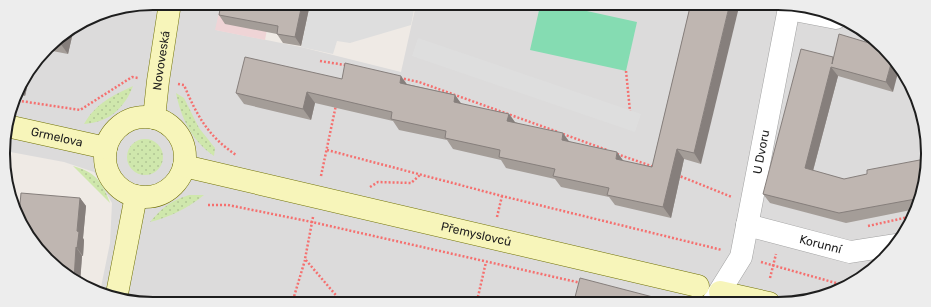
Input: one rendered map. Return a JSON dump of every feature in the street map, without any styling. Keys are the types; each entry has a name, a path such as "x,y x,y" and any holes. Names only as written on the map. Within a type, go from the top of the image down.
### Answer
{"street":[{"name":"Novoveská","path":"154,118 167,82 170,10"},
{"name":"U Dvoru","path":"716,297 741,257 789,10"},
{"path":"139,118 154,118 168,124 179,136 185,150 184,166 178,180 166,191 152,196 136,196 122,190 111,178 106,164 106,148 113,134 124,123 139,118"},
{"name":"Grmelova","path":"13,127 106,148"},
{"name":"Přemyslovců","path":"184,166 494,229 698,286 716,297"},
{"path":"117,292 136,196"},
{"name":"Korunní","path":"747,225 850,252 887,246"}],"path":[{"path":"320,60 352,67"},
{"path":"343,73 345,65"},
{"path":"626,70 630,110"},
{"path":"20,101 80,110 132,77 184,85 202,123 222,145"},
{"path":"397,77 419,82 657,168"},
{"path":"320,181 337,104"},
{"path":"327,150 616,225 701,244 741,257 838,284"},
{"path":"672,173 738,199"},
{"path":"364,191 378,182 411,183 420,175"},
{"path":"478,297 502,196"},
{"path":"208,205 228,205 312,222 486,263 584,284"},
{"path":"867,226 906,218"},
{"path":"294,297 305,259 312,222"},
{"path":"305,259 337,297"}],"shaded area":[{"path":"144,10 220,10 216,30 301,47 401,72 415,10 796,11 815,15 841,25 857,34 879,52 897,74 906,90 916,116 921,144 920,172 916,191 910,208 897,233 879,255 857,273 841,282 815,292 787,297 135,296 101,287 110,243 112,203 94,172 64,162 10,152 11,135 15,116 29,82 52,52 74,34 107,18"},
{"path":"220,10 271,10 265,40 215,30"},
{"path":"309,10 414,10 411,25 350,43 337,41 333,54 301,47"},
{"path":"418,38 641,114 635,132 412,56"}],"green space":[{"path":"539,10 582,10 637,22 626,71 530,50"},
{"path":"133,86 125,101 114,113 93,123 84,124 93,111 105,101"},
{"path":"176,93 184,98 199,128 215,148 214,156 199,143 184,120"},
{"path":"149,139 158,144 162,150 162,164 158,170 149,175 141,175 132,170 128,164 127,153 132,144 138,140"},
{"path":"73,166 87,171 97,178 101,183 110,203"},
{"path":"189,195 204,195 178,212 165,218 150,222 167,205"}],"building":[{"path":"220,10 301,10 295,37 277,34 278,26 219,15"},
{"path":"689,10 728,10 694,153 677,149 663,207 607,195 609,188 553,176 555,169 499,157 500,150 445,138 446,131 391,119 392,112 307,92 303,109 236,93 245,57 342,79 345,63 401,76 400,83 455,95 454,102 509,114 507,121 563,133 562,140 617,152 616,159 652,167"},
{"path":"839,34 868,43 879,52 891,65 886,82 831,67 805,168 844,179 867,174 867,170 921,160 920,172 913,199 839,213 763,194 801,49 833,57 832,64"},
{"path":"21,193 80,198 77,231 79,232 77,248 76,247 74,273 52,255 40,241 29,225 20,205"},
{"path":"580,278 653,297 575,297"}]}
